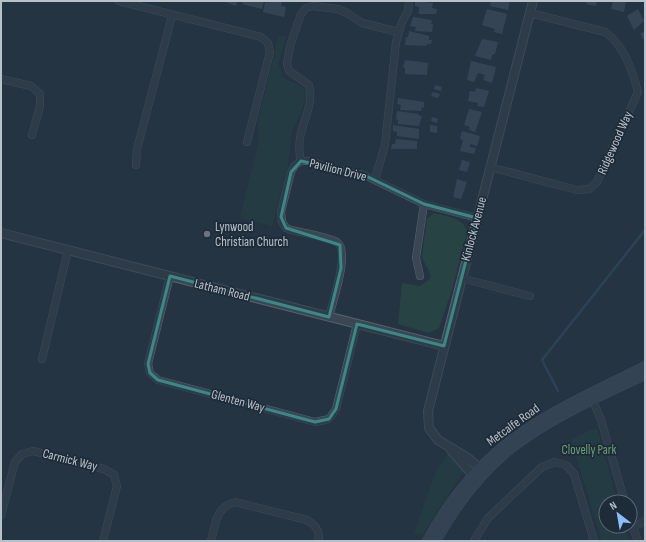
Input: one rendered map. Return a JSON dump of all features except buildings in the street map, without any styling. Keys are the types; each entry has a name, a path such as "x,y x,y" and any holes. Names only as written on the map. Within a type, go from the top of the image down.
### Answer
{"main road":[{"name":"Metcalfe Road","path":"592,397 645,366"},
{"name":"Metcalfe Road","path":"427,541 454,498 521,432 548,416 645,375"},
{"name":"Metcalfe Road","path":"436,541 479,474"}],"street":[{"path":"119,1 172,16 261,37 268,43 270,52 247,142"},
{"path":"375,179 385,145 398,32 408,11 409,1"},
{"name":"Kinlock Avenue","path":"479,474 438,440 429,428 428,411 533,1"},
{"path":"301,161 298,147 300,133 309,108 312,94 309,85 289,71 287,63 290,46 301,14 306,8 313,6 328,7 347,13 364,24 398,32"},
{"name":"Ridgewood Way","path":"490,167 578,190 589,189 597,182 638,92 634,78 615,39 605,32 530,13"},
{"path":"136,165 138,149 172,16"},
{"path":"1,79 30,86 40,94 40,106 32,135"},
{"name":"Pavilion Drive","path":"329,317 343,255 340,245 330,240 286,228 281,217 291,172 295,165 301,161 311,161 328,168 347,171 375,179 424,204 477,218"},
{"path":"420,276 416,258 424,204"},
{"name":"Latham Road","path":"1,233 444,346"},
{"path":"42,359 68,250"},
{"name":"Glenten Way","path":"170,276 148,364 150,373 158,380 315,422 329,419 336,409 356,324"},
{"path":"461,278 530,296"},
{"path":"592,397 601,420 623,494"},
{"name":"Carmick Way","path":"1,515 15,462 22,454 33,451 104,469 114,475 117,486 103,541"},
{"path":"474,541 494,513 542,467 555,462 566,465 574,474 594,541"},
{"path":"211,541 220,511 226,505 235,502 307,520 315,525 320,536 318,541"}],"highlighted area":[{"path":"301,161 364,175 424,204 477,218 444,346 357,324 336,409 329,419 315,422 158,380 150,373 148,364 170,276 329,317 341,268 340,245 286,228 281,217 291,172"}],"green space":[{"path":"279,36 286,37 278,64 283,78 303,87 306,94 302,110 292,131 288,164 272,226 240,218 259,141 258,122"},
{"path":"434,213 459,220 467,232 452,290 439,328 429,333 398,324 402,283 420,286 430,279 430,272 422,255 427,219"},
{"name":"Clovelly Park","path":"597,428 615,494 598,494 598,528 571,439"},
{"path":"448,454 465,469 422,535 414,533 436,471"},
{"name":"Clovelly Park","path":"600,534 627,534 629,541 602,541"}],"waterway":[{"path":"558,391 542,360 645,230"}],"place":[{"name":"Lynwood Christian Church","path":"207,234"}]}
